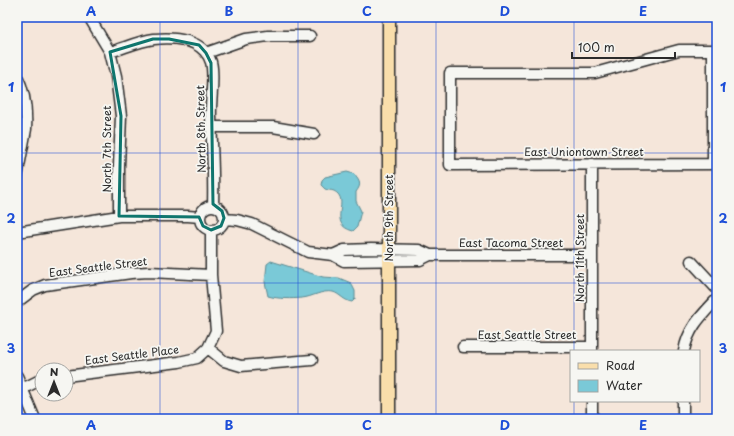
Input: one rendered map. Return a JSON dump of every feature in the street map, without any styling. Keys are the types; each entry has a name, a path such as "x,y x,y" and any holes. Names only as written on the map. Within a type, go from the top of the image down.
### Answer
{"main road":[{"name":"North 9th Street","path":"388,419 389,17"}],"street":[{"name":"North 7th Street","path":"88,17 94,24 110,52 116,76 121,116 118,166 119,216"},
{"path":"110,52 153,39 169,38 184,40 199,45 206,53 246,38 268,36 310,36"},
{"name":"East Uniontown Street","path":"715,50 679,50 595,73 450,73 450,165 715,164"},
{"path":"715,50 715,164"},
{"name":"North 8th Street","path":"206,53 211,63 210,118 212,127 214,186 213,206"},
{"path":"17,76 21,84 25,104 26,129 17,177"},
{"path":"212,127 273,127 314,134"},
{"name":"North 11th Street","path":"592,164 592,349"},
{"path":"213,206 221,210 224,215 224,219 220,227 211,230 203,226 200,217 204,208 213,206"},
{"path":"17,227 17,232 119,216 200,217"},
{"name":"East Tacoma Street","path":"224,219 237,220 252,224 308,252 333,255 344,250 389,255 419,250 430,255 591,255"},
{"path":"211,230 210,275 216,331 208,348 224,361 241,366 312,360"},
{"path":"691,261 717,289"},
{"name":"East Seattle Street","path":"17,302 33,290 45,285 131,273 149,272 210,275"},
{"path":"684,350 691,329 700,316 717,299"},
{"name":"East Seattle Street","path":"463,347 592,349"},
{"name":"East Seattle Place","path":"74,375 179,362 197,358 208,348"},
{"path":"17,376 35,419"},
{"path":"22,389 34,383"},
{"path":"592,402 592,419"},
{"path":"683,402 683,419"}],"highlighted area":[{"path":"153,39 169,39 199,45 206,53 211,63 212,75 213,204 222,211 224,218 221,226 211,230 203,226 199,217 119,216 121,116 110,52"}],"water":[{"path":"347,172 354,174 360,183 356,192 356,201 361,211 357,227 353,231 345,228 341,223 341,200 339,195 334,191 325,189 321,185 322,180 325,177"},
{"path":"271,261 323,277 339,278 351,283 355,291 355,299 352,302 333,292 289,299 268,296 265,282 267,264"}]}
